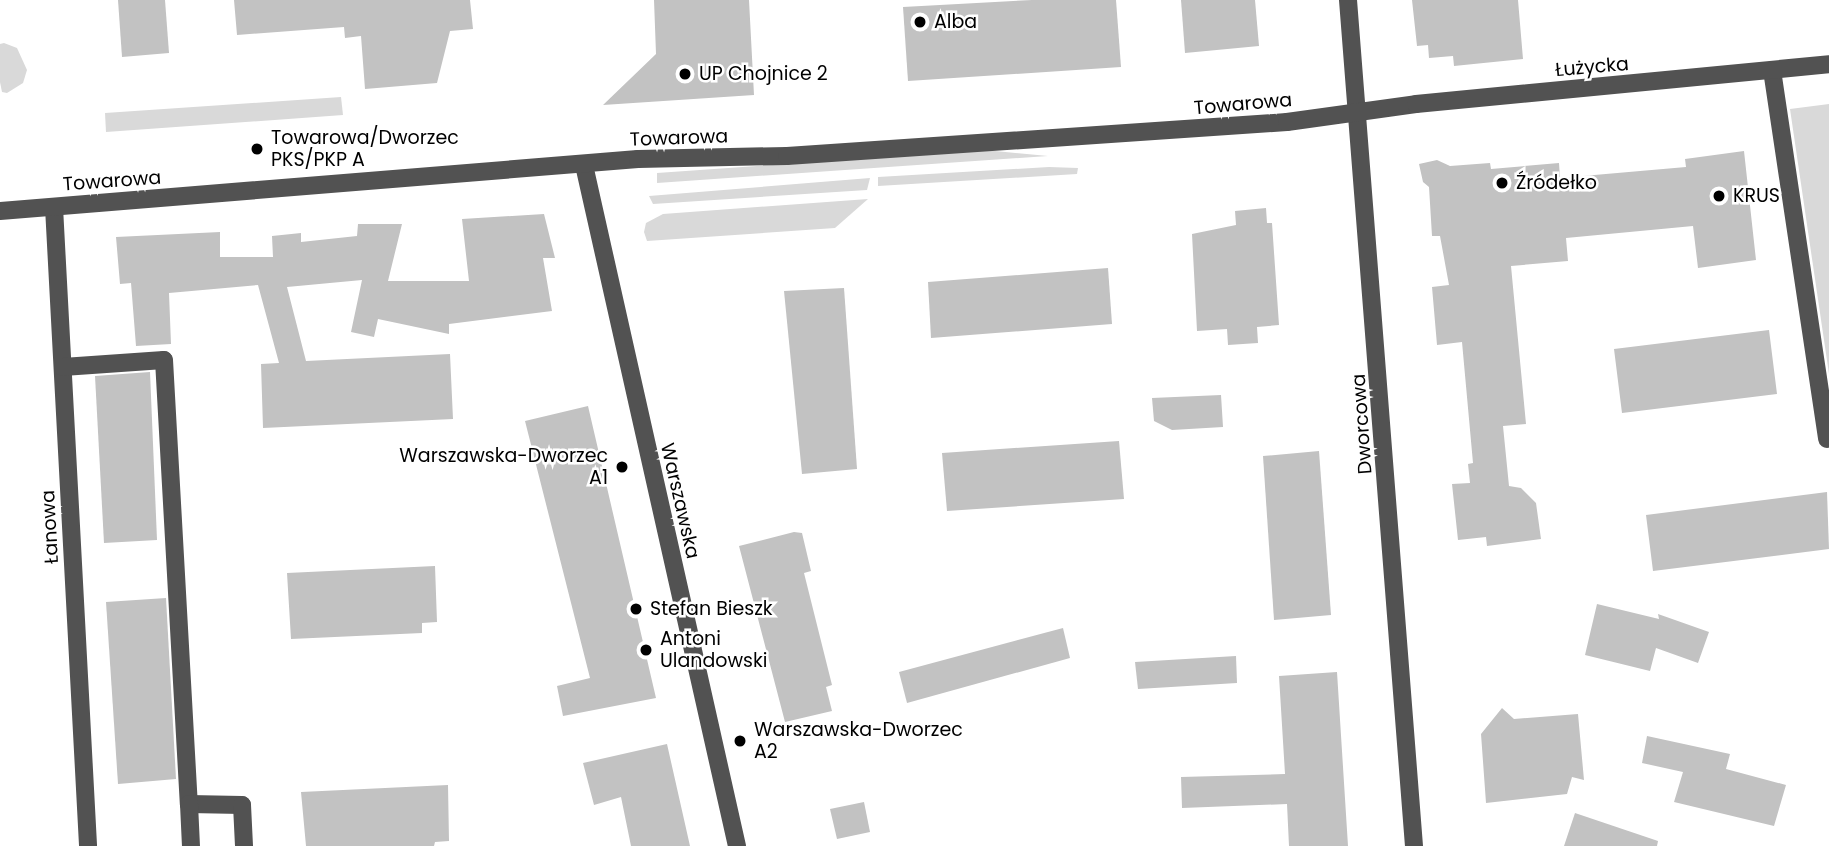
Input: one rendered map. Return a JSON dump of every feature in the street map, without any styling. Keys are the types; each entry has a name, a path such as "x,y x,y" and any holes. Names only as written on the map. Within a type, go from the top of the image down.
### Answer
{"street":[{"name":"Dworcowa","path":"1348,0 1359,113 1414,846"},
{"name":"Łużycka","path":"1359,113 1829,64"},
{"path":"1772,70 1826,439"},
{"name":"Towarowa","path":"0,211 584,165 1112,135 1359,113"},
{"name":"Warszawska","path":"584,165 737,846"},
{"name":"Łanowa","path":"54,206 88,846"},
{"path":"62,367 164,360 191,846"},
{"path":"189,804 242,805 244,846"}],"shaded area":[{"path":"0,44 17,48 27,70 23,83 7,93 2,92 0,82"},
{"path":"341,97 343,115 106,132 105,113"},
{"path":"1829,104 1829,374 1790,109"},
{"path":"985,150 1048,156 657,183 657,173"},
{"path":"1049,167 1078,168 1077,174 878,186 878,177"},
{"path":"870,178 867,190 653,204 649,196"},
{"path":"868,199 835,228 647,241 644,232 646,223 663,214"}],"building":[{"path":"118,0 165,0 169,53 122,57"},
{"path":"234,0 470,0 473,29 450,31 437,83 365,89 361,36 345,38 344,27 237,35"},
{"name":"UP Chojnice 2","path":"654,0 749,0 754,95 603,105 656,54"},
{"path":"1032,0 1116,0 1121,67 908,81 903,7"},
{"path":"1181,0 1255,0 1259,46 1185,53"},
{"path":"1412,0 1518,0 1523,59 1454,66 1453,56 1429,58 1428,45 1417,46"},
{"path":"1744,151 1756,260 1698,268 1693,226 1566,238 1568,261 1511,266 1526,424 1503,426 1509,486 1521,488 1536,503 1541,539 1487,546 1486,537 1458,540 1452,484 1470,483 1468,464 1473,463 1462,342 1437,345 1432,287 1449,285 1440,236 1432,236 1429,187 1423,182 1419,164 1437,160 1450,166 1490,163 1491,169 1559,163 1560,178 1686,167 1685,159"},
{"path":"1266,208 1267,223 1272,223 1279,325 1257,327 1258,343 1228,345 1227,329 1197,331 1192,234 1236,225 1235,211"},
{"path":"544,214 555,258 543,258 552,311 449,324 449,334 378,319 374,337 351,332 362,280 287,287 306,361 450,354 453,419 263,428 261,364 279,363 258,285 169,293 171,344 136,346 131,283 120,284 116,237 220,232 220,257 273,257 272,236 301,233 301,242 357,236 358,224 402,224 388,281 469,281 462,219"},
{"path":"1108,268 1112,324 931,338 928,282"},
{"path":"844,288 857,469 802,474 784,291"},
{"path":"1769,330 1777,394 1622,413 1614,349"},
{"path":"150,372 157,540 104,543 95,376"},
{"path":"1221,395 1223,427 1172,430 1154,421 1152,398"},
{"path":"588,406 656,698 563,716 557,686 590,678 525,421"},
{"path":"1119,441 1124,499 947,511 942,453"},
{"path":"1319,451 1331,615 1274,620 1263,456"},
{"path":"1827,492 1829,549 1653,571 1646,515"},
{"path":"794,532 802,533 811,571 804,573 832,685 826,687 832,711 785,722 739,546"},
{"path":"435,566 437,622 422,623 422,633 291,639 287,573"},
{"path":"166,598 176,779 118,784 106,602"},
{"path":"1597,604 1659,619 1658,614 1709,632 1698,663 1656,648 1650,671 1585,655"},
{"path":"1063,628 1070,658 907,703 899,672"},
{"path":"1236,656 1237,683 1138,689 1135,662"},
{"path":"1337,672 1348,846 1289,846 1287,804 1182,808 1181,777 1285,774 1279,676"},
{"path":"1502,708 1514,719 1578,714 1584,780 1572,777 1567,794 1486,803 1481,734"},
{"path":"1647,736 1730,754 1726,769 1786,785 1774,826 1674,802 1683,772 1642,763"},
{"path":"667,744 690,846 631,846 621,797 594,805 583,763"},
{"path":"448,785 449,841 435,842 434,846 306,846 301,792"},
{"path":"864,802 870,832 837,839 830,809"},
{"path":"1575,813 1658,841 1657,846 1564,846"}],"place":[{"name":"Alba","path":"920,22"},
{"name":"UP Chojnice 2","path":"685,74"},
{"name":"Towarowa/Dworzec PKS/PKP A","path":"257,149"},
{"name":"Źródełko","path":"1502,183"},
{"name":"KRUS","path":"1719,196"},
{"name":"Warszawska-Dworzec A1","path":"622,467"},
{"name":"Stefan Bieszk","path":"636,609"},
{"name":"Antoni Ulandowski","path":"646,650"},
{"name":"Warszawska-Dworzec A2","path":"740,741"}]}
